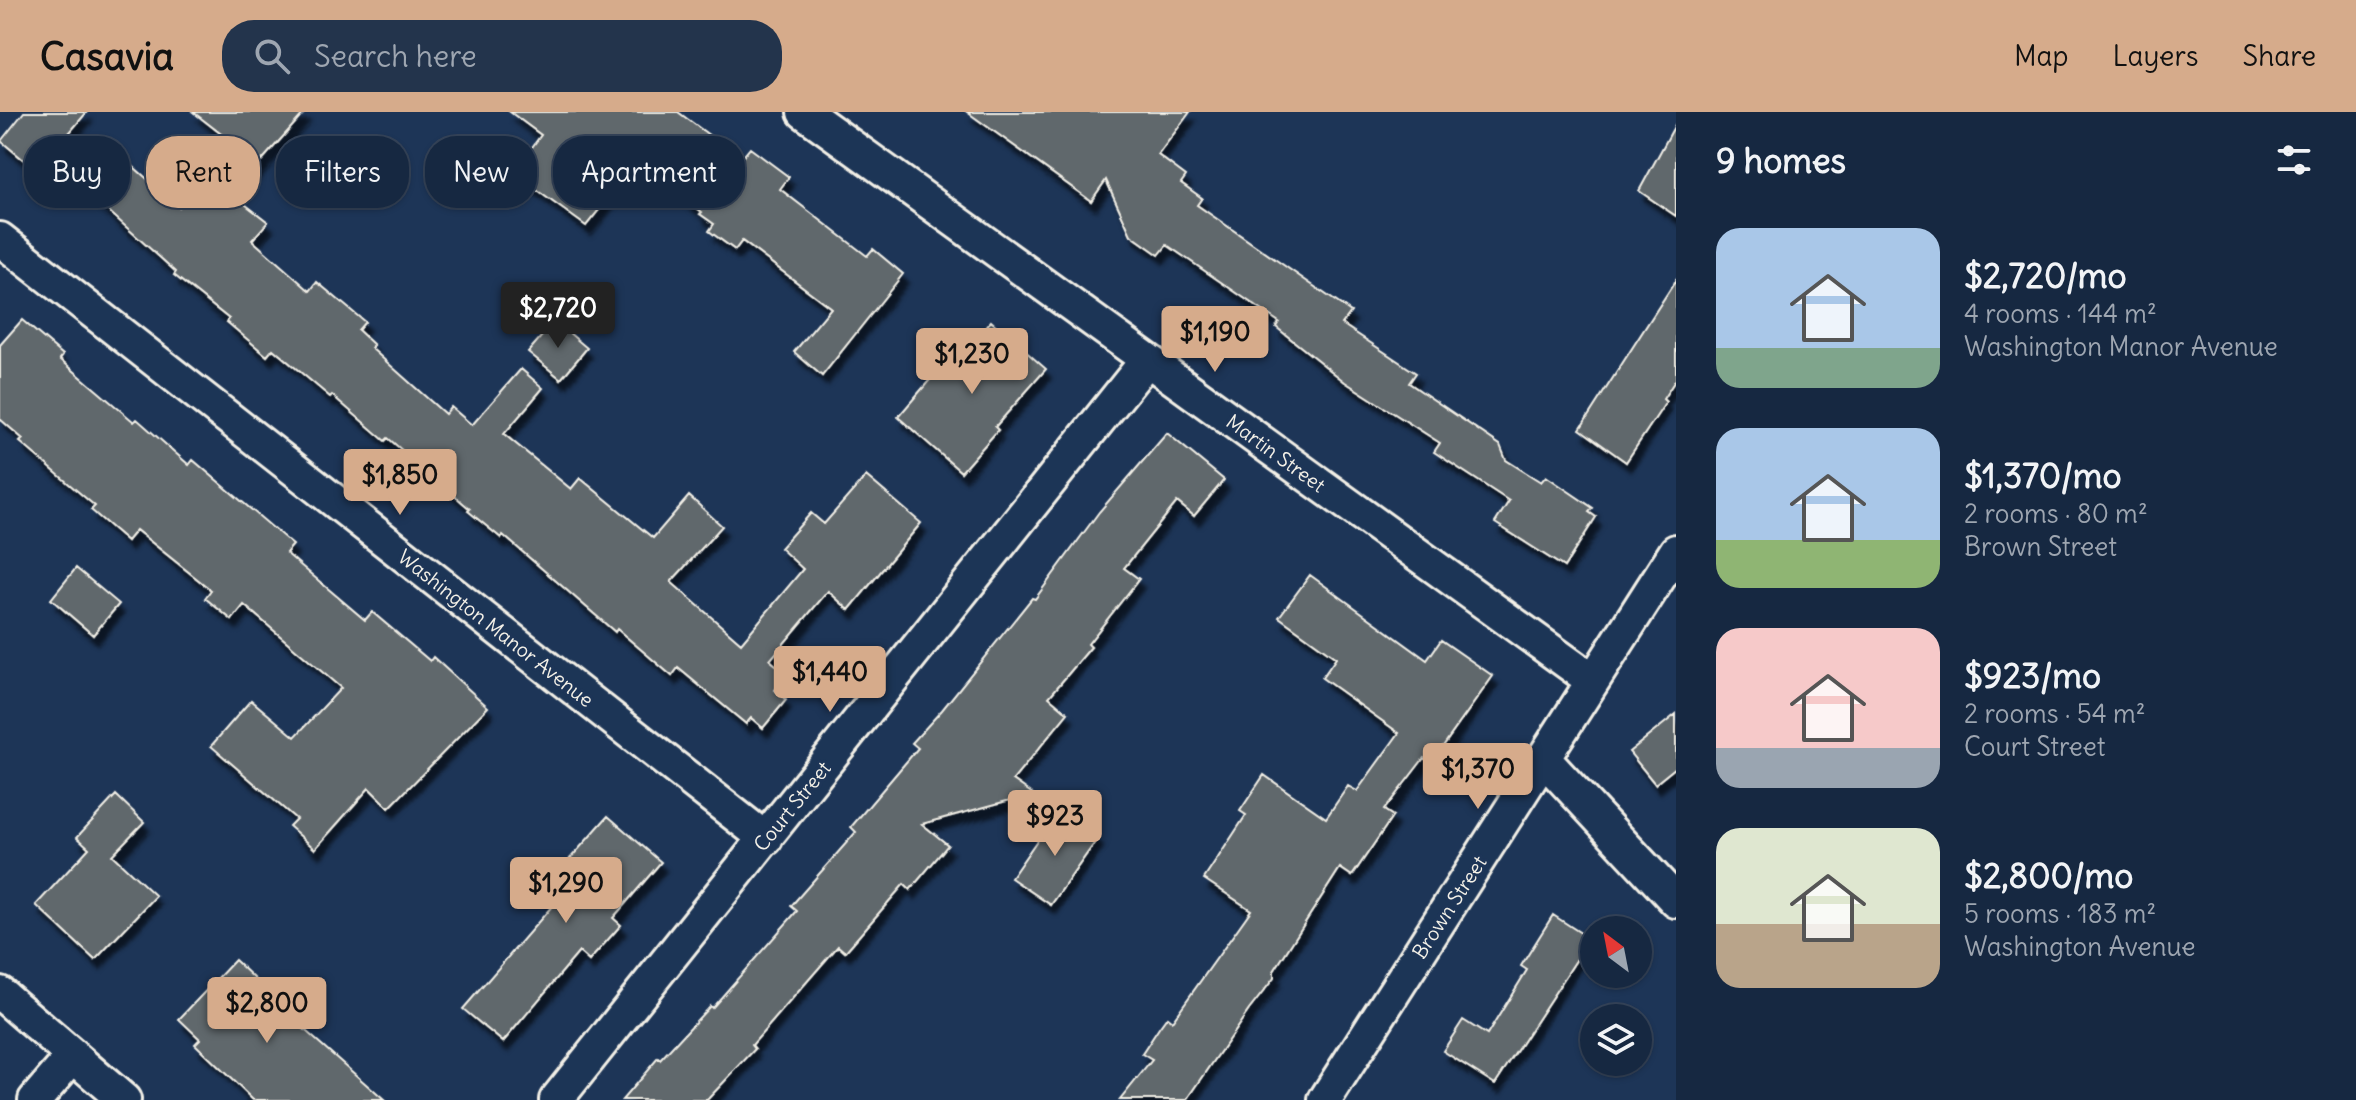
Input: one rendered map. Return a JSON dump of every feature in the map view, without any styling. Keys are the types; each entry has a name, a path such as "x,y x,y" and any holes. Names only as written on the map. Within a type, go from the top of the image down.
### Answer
{"street":[{"name":"Martin Street","path":"804,112 1593,681"},
{"name":"Washington Manor Avenue","path":"0,239 766,839"},
{"name":"Court Street","path":"556,1100 1147,360"},
{"name":"Brown Street","path":"1325,1100 1676,551"},
{"path":"1544,759 1676,901"},
{"path":"0,993 124,1100"},
{"path":"35,1100 73,1056"}],"building":[{"path":"24,112 87,112 67,136 24,136 24,160 1,141"},
{"path":"193,112 305,112 284,136 276,136 276,145 260,163 260,136 224,136"},
{"path":"510,112 678,112 710,136 553,136 553,202 537,190 537,140 541,135"},
{"path":"967,112 1190,112 1158,155 1186,176 1181,183 1202,198 1197,205 1351,312 1342,324 1416,373 1409,383 1500,445 1506,460 1541,482 1546,476 1593,508 1589,512 1596,517 1564,567 1495,523 1509,501 1434,452 1440,443 1345,382 1276,327 1279,322 1167,245 1159,255 1131,235 1106,180 1091,201"},
{"path":"1676,123 1676,216 1639,191"},
{"path":"750,148 789,177 780,189 867,256 873,249 903,274 822,376 794,352 831,308 742,241 735,250 709,231 714,224 700,214 702,212 697,208 745,208 745,154"},
{"path":"130,164 146,178 146,208 250,208 268,222 252,240 310,291 317,282 365,322 358,330 374,345 371,348 445,414 451,407 472,425 521,369 543,388 504,434 571,489 580,478 653,538 689,496 722,526 671,582 741,643 803,569 780,548 811,513 824,524 866,476 921,523 849,610 828,591 770,660 788,675 775,690 786,700 763,728 751,718 746,724 678,668 672,676 617,629 615,632 503,535 501,538 468,511 470,509 388,438 385,441 273,349 267,356 227,322 229,319 174,275 176,272 105,208 130,208"},
{"path":"561,208 601,208 586,226"},
{"path":"1676,280 1676,379 1663,399 1666,402 1626,462 1580,429"},
{"path":"22,320 63,355 60,359 134,422 137,419 189,465 193,460 293,545 286,553 365,620 372,612 430,661 433,657 488,707 389,808 369,788 315,849 289,826 296,819 211,746 251,700 295,737 341,688 244,605 232,620 205,598 211,590 136,530 127,541 91,510 95,506 20,442 23,439 0,419 0,345"},
{"path":"555,321 587,348 561,379 528,352"},
{"path":"991,321 1046,369 995,427 998,430 961,472 898,417 934,375 939,379"},
{"path":"1167,433 1224,480 1194,516 1177,502 1124,568 1139,579 1088,644 1091,647 1049,697 1068,713 1013,780 1033,794 922,824 948,845 910,890 904,884 845,952 838,946 752,1045 755,1049 707,1100 622,1100 658,1058 660,1060 710,1006 712,1008 797,911 791,906 856,832 851,827 918,748 912,743 1032,598 1035,599 1099,512"},
{"path":"76,568 119,604 93,635 51,599"},
{"path":"1310,575 1427,660 1441,640 1493,676 1431,763 1424,758 1384,810 1393,816 1352,876 1340,868 1274,971 1274,978 1187,1100 1120,1100 1152,1060 1142,1054 1159,1028 1167,1017 1172,1021 1251,910 1204,879 1246,815 1240,811 1264,775 1326,818 1348,786 1357,791 1399,733 1322,678 1336,658 1279,617"},
{"path":"1676,714 1676,767 1655,784 1629,752"},
{"path":"116,795 144,822 112,855 156,896 95,960 36,905 89,848 77,837"},
{"path":"1058,810 1098,838 1051,905 1011,878"},
{"path":"608,816 661,862 613,918 621,925 589,961 579,952 503,1042 463,1009 553,905 535,889 556,866 560,870"},
{"path":"1553,915 1580,933 1580,954 1495,1084 1443,1051 1463,1020 1487,1035 1527,970 1521,966"},
{"path":"235,960 275,998 272,1001 384,1100 253,1100 195,1044 200,1039 179,1019"}]}
